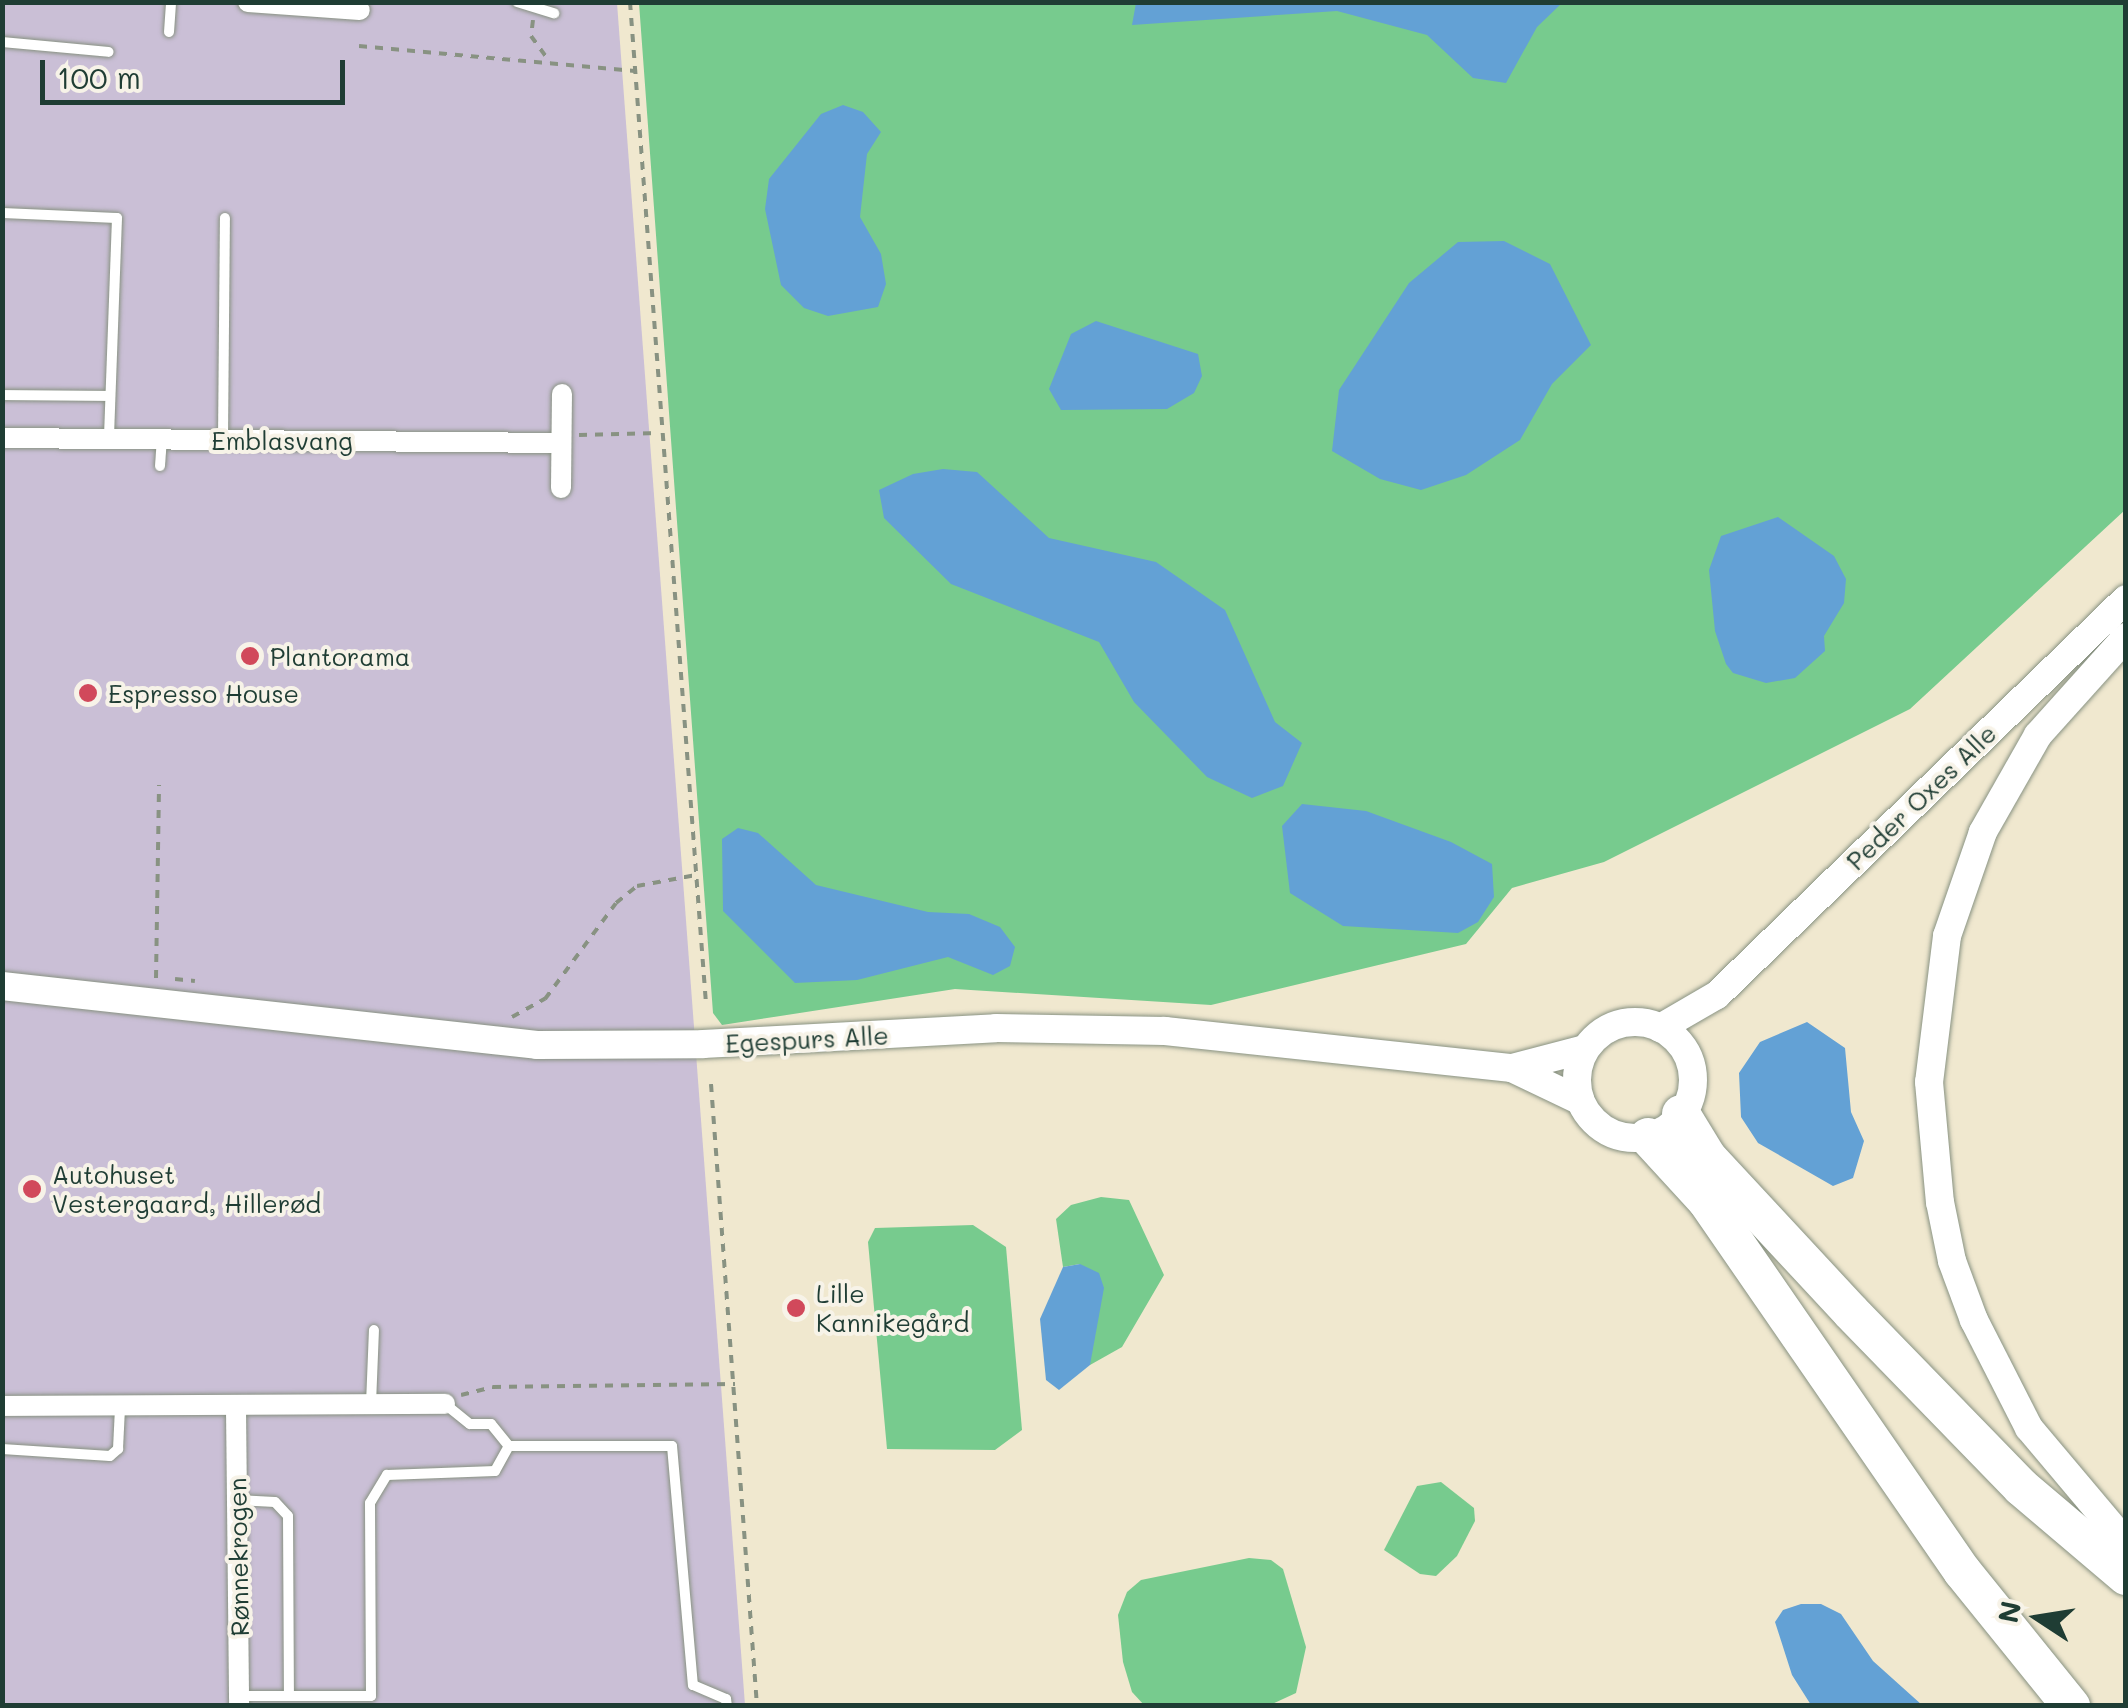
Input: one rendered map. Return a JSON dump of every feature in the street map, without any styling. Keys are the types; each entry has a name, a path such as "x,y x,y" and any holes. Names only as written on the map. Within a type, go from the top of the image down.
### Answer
{"highway":[{"path":"1682,1114 1708,1158 1916,1379 2021,1487 2126,1576"},
{"path":"1648,1136 1706,1200 1962,1571 2071,1706"}],"street":[{"path":"248,2 361,6"},
{"path":"560,488 562,394"},
{"name":"Emblasvang","path":"2,438 561,443"},
{"name":"Peder Oxes Alle","path":"1660,1028 1717,995 2126,600"},
{"path":"2126,637 2038,736 1983,832 1947,936 1929,1082 1940,1202 1952,1261 1974,1320 2029,1428 2126,1543"},
{"name":"Egespurs Alle","path":"2,986 537,1046 1054,1027 1258,1039 1512,1068 1581,1101"},
{"name":"Peder Oxes Alle","path":"1684,1050 1717,995"},
{"name":"Egespurs Alle","path":"2,1002 104,997"},
{"path":"1618,1024 1660,1028 1684,1050 1692,1083 1682,1114 1648,1136 1608,1132 1581,1101 1577,1084 1586,1049 1618,1024"},
{"name":"Egespurs Alle","path":"1512,1068 1586,1049"},
{"path":"2,1406 236,1408 445,1404"},
{"name":"Rønnekrogen","path":"236,1408 240,1701"}],"lane":[{"path":"169,32 171,2"},
{"path":"517,2 554,13"},
{"path":"2,42 109,52"},
{"path":"2,214 117,218 109,439"},
{"path":"224,440 226,218"},
{"path":"2,395 110,396"},
{"path":"160,466 162,439"},
{"path":"372,1405 374,1330"},
{"path":"445,1404 470,1424 492,1424 509,1446"},
{"path":"2,1449 110,1456 118,1448 120,1408"},
{"path":"240,1701 289,1696 371,1696 370,1503 388,1476 496,1471 509,1446"},
{"path":"509,1446 672,1446 693,1685 726,1699 727,1706"},
{"path":"237,1500 275,1502 288,1516 289,1696"}],"path":[{"path":"630,2 706,1004"},
{"path":"534,9 531,36 550,62"},
{"path":"358,46 636,71"},
{"path":"561,443 572,436 660,433"},
{"path":"156,978 160,785"},
{"path":"495,1020 523,1015 545,999 616,903 637,886 696,875"},
{"path":"136,976 204,982"},
{"path":"711,1084 757,1706"},
{"path":"445,1404 493,1387 735,1384"}],"shaded area":[{"path":"3,3 617,3 745,1705 3,1706"}],"green space":[{"path":"639,3 2125,3 2125,510 1910,709 1604,862 1512,888 1466,944 1211,1005 955,989 722,1025 713,1013"},
{"path":"1101,1197 1129,1200 1164,1275 1122,1347 1090,1365 1080,1264 1063,1267 1056,1219 1071,1205"},
{"path":"973,1225 1006,1247 1022,1430 995,1450 887,1449 868,1242 875,1228"},
{"path":"1441,1482 1474,1508 1475,1521 1457,1556 1436,1576 1420,1574 1384,1550 1417,1486"},
{"path":"1249,1558 1271,1560 1283,1569 1306,1647 1296,1693 1270,1705 1144,1705 1132,1692 1123,1662 1118,1615 1127,1592 1141,1580"}],"water":[{"path":"1136,3 1562,3 1537,27 1506,83 1473,78 1427,35 1337,11 1132,25"},
{"path":"843,105 863,112 881,132 867,154 860,217 881,254 886,284 878,307 828,316 804,308 781,285 765,209 769,179 821,114"},
{"path":"1504,241 1550,264 1591,345 1552,384 1520,440 1466,475 1421,490 1380,479 1332,451 1339,390 1409,283 1458,242"},
{"path":"1096,321 1198,354 1202,376 1194,393 1167,409 1061,410 1049,389 1071,334"},
{"path":"943,469 977,472 1049,538 1156,562 1225,610 1275,722 1302,743 1283,786 1252,798 1207,777 1134,702 1099,642 951,584 884,518 879,490 913,474"},
{"path":"1778,517 1834,556 1846,579 1844,603 1824,636 1825,651 1795,678 1766,683 1733,673 1726,664 1715,631 1709,570 1721,536"},
{"path":"1302,804 1366,811 1451,842 1492,864 1494,897 1478,922 1458,933 1343,926 1290,893 1282,826"},
{"path":"738,828 758,833 816,885 928,912 969,914 1000,927 1015,947 1010,966 993,975 948,957 857,980 795,983 723,911 722,839"},
{"path":"1807,1022 1845,1048 1851,1112 1864,1141 1853,1178 1833,1186 1758,1143 1741,1117 1739,1073 1760,1042"},
{"path":"1080,1264 1099,1273 1104,1288 1090,1365 1059,1390 1046,1380 1040,1319 1063,1267"},
{"path":"1801,1604 1821,1604 1841,1614 1873,1661 1922,1705 1811,1705 1792,1675 1775,1622 1783,1610"}],"place":[{"name":"Plantorama","path":"250,656"},
{"name":"Espresso House","path":"88,693"},
{"name":"Autohuset Vestergaard, Hillerød","path":"32,1189"},
{"name":"Lille Kannikegård","path":"796,1308"}]}
